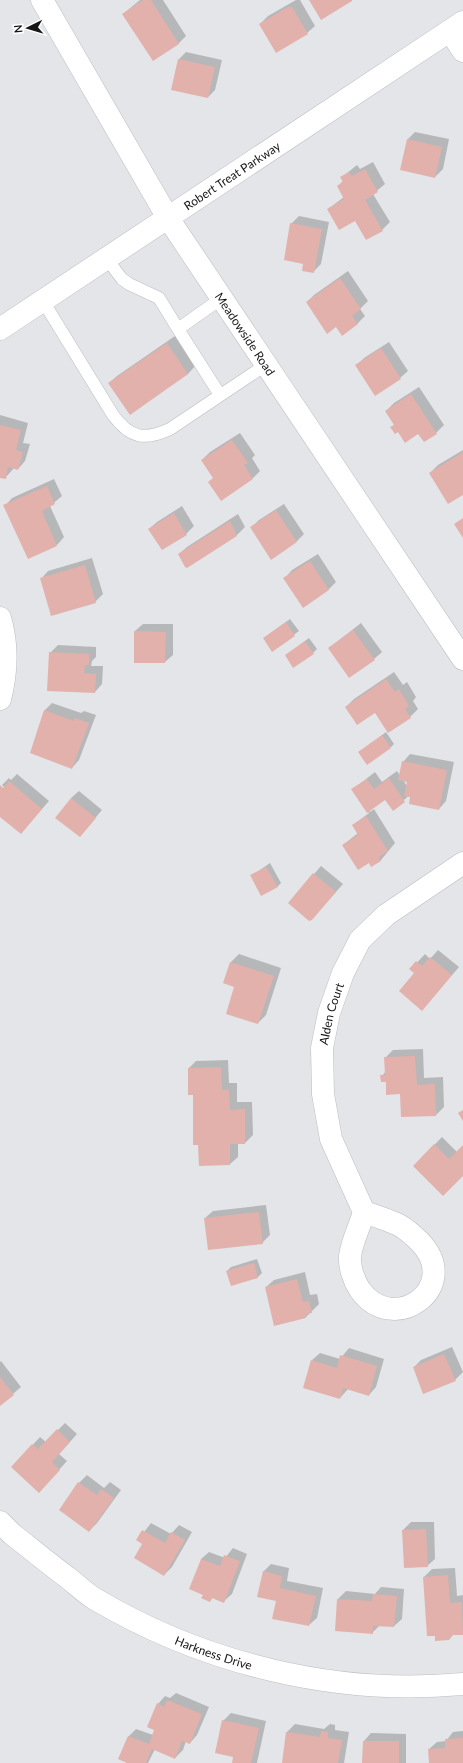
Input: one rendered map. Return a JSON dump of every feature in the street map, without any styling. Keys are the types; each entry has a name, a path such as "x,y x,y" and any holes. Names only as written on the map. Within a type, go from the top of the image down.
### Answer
{"street":[{"name":"Meadowside Road","path":"42,0 168,218 463,659"},
{"name":"Robert Treat Parkway","path":"0,330 456,26"},
{"path":"456,26 463,51"},
{"path":"0,618 6,644 6,664 0,699"},
{"name":"Alden Court","path":"364,1212 331,1139 323,1094 322,1048 329,1013 343,973 360,940 386,915 463,863"},
{"path":"364,1212 400,1225 429,1251 434,1263 432,1288 426,1296 417,1303 392,1310 366,1298 357,1285 352,1273 350,1256 364,1212"},
{"name":"Harkness Drive","path":"0,1522 12,1534 94,1598 137,1621 221,1656 263,1669 340,1683 431,1687 463,1684"}],"lane":[{"path":"107,259 122,279 129,284 159,298 220,395"},
{"path":"178,329 222,298"},
{"path":"43,301 123,428 137,435 155,436 170,429 267,364"}],"building":[{"path":"143,0 151,0 179,44 153,61 122,14"},
{"path":"309,0 352,0 352,1 321,20"},
{"path":"288,7 292,7 308,34 276,53 259,24"},
{"path":"178,59 215,67 208,98 171,90"},
{"path":"407,139 442,147 435,178 400,170"},
{"path":"365,169 378,192 365,200 383,231 366,240 355,221 339,230 327,209 344,199 337,186 343,182 340,177 349,172 352,176"},
{"path":"290,223 322,229 314,273 302,271 303,264 284,260"},
{"path":"340,278 361,309 352,316 358,324 342,336 336,327 327,334 306,302"},
{"path":"167,343 188,374 130,415 108,383"},
{"path":"381,348 401,379 375,396 355,365"},
{"path":"411,394 437,434 424,442 418,434 405,443 398,432 395,434 390,427 394,425 385,411"},
{"path":"0,425 21,430 16,450 23,452 18,470 8,467 6,479 0,478"},
{"path":"232,440 248,463 244,465 253,479 221,501 208,482 213,478 201,460"},
{"path":"463,452 463,495 448,504 429,473"},
{"path":"47,486 55,504 42,511 57,546 28,559 3,505"},
{"path":"276,510 297,542 271,560 250,527"},
{"path":"174,513 187,535 162,550 148,529"},
{"path":"463,518 463,538 454,524"},
{"path":"230,521 237,536 187,568 185,567 178,554"},
{"path":"310,561 329,590 303,608 283,578"},
{"path":"85,565 96,603 51,616 40,578"},
{"path":"286,622 295,636 272,652 263,638"},
{"path":"353,630 375,660 349,678 328,648"},
{"path":"134,631 166,632 165,663 134,663"},
{"path":"305,641 314,654 293,668 285,655"},
{"path":"49,652 89,654 89,665 85,665 84,673 96,674 95,693 47,691"},
{"path":"386,679 395,692 399,689 409,706 405,709 411,718 388,733 375,713 357,725 345,707"},
{"path":"44,710 74,721 75,718 89,723 72,769 30,753"},
{"path":"382,735 391,748 367,765 358,752"},
{"path":"402,761 447,770 439,810 409,804 410,797 404,796 407,782 398,780"},
{"path":"389,778 405,802 393,811 385,800 367,813 351,789 367,779 374,789"},
{"path":"9,781 42,809 21,834 0,817 0,785 3,788"},
{"path":"71,798 96,818 80,837 55,818"},
{"path":"366,816 388,851 379,857 381,861 371,867 369,863 358,870 342,845 358,835 352,825"},
{"path":"266,867 278,887 261,896 250,875"},
{"path":"313,873 336,892 312,920 309,921 288,903"},
{"path":"430,957 452,975 422,1011 399,991 414,973 409,969 416,961 422,966"},
{"path":"230,962 274,976 258,1024 226,1014 234,987 223,983"},
{"path":"415,1056 417,1085 435,1084 436,1116 401,1117 400,1094 386,1095 386,1082 381,1082 380,1075 385,1075 384,1057"},
{"path":"221,1067 222,1090 229,1090 230,1110 245,1109 245,1144 230,1144 230,1165 199,1166 198,1145 193,1145 193,1095 188,1095 188,1068"},
{"path":"463,1110 463,1121 458,1113"},
{"path":"434,1144 449,1159 463,1145 463,1176 443,1196 413,1166"},
{"path":"259,1212 263,1244 208,1250 204,1218"},
{"path":"254,1263 258,1278 231,1286 226,1271"},
{"path":"297,1279 303,1302 309,1301 312,1313 306,1314 306,1318 274,1326 265,1287"},
{"path":"444,1354 456,1381 423,1394 413,1367"},
{"path":"340,1355 377,1366 369,1396 343,1388 340,1399 303,1388 311,1360 337,1368"},
{"path":"0,1377 14,1395 0,1406"},
{"path":"57,1429 70,1442 52,1462 60,1470 39,1493 11,1467 32,1444 38,1449"},
{"path":"78,1482 97,1495 101,1489 114,1498 89,1532 59,1510"},
{"path":"426,1529 428,1567 404,1568 402,1530"},
{"path":"142,1530 165,1543 171,1532 185,1540 164,1576 134,1558 142,1544 136,1540"},
{"path":"224,1555 240,1561 224,1603 212,1598 210,1602 201,1598 203,1595 189,1589 201,1559 220,1566"},
{"path":"263,1571 282,1576 280,1588 316,1596 309,1626 272,1619 276,1601 257,1597"},
{"path":"448,1575 450,1603 462,1602 463,1635 453,1635 449,1640 435,1641 435,1636 427,1636 423,1577"},
{"path":"373,1594 397,1596 394,1627 373,1626 373,1634 335,1631 337,1599 372,1601"},
{"path":"167,1700 202,1714 190,1744 182,1741 175,1759 152,1749 146,1763 127,1763 118,1759 128,1736 149,1744 154,1730 147,1727 157,1703 164,1707"},
{"path":"222,1720 259,1728 251,1763 232,1763 233,1757 215,1753"},
{"path":"321,1731 328,1732 328,1738 342,1740 338,1763 282,1763 286,1732 320,1737"},
{"path":"463,1738 463,1763 429,1763 428,1749 445,1748 445,1739"},
{"path":"363,1741 399,1741 399,1763 362,1763"}]}
